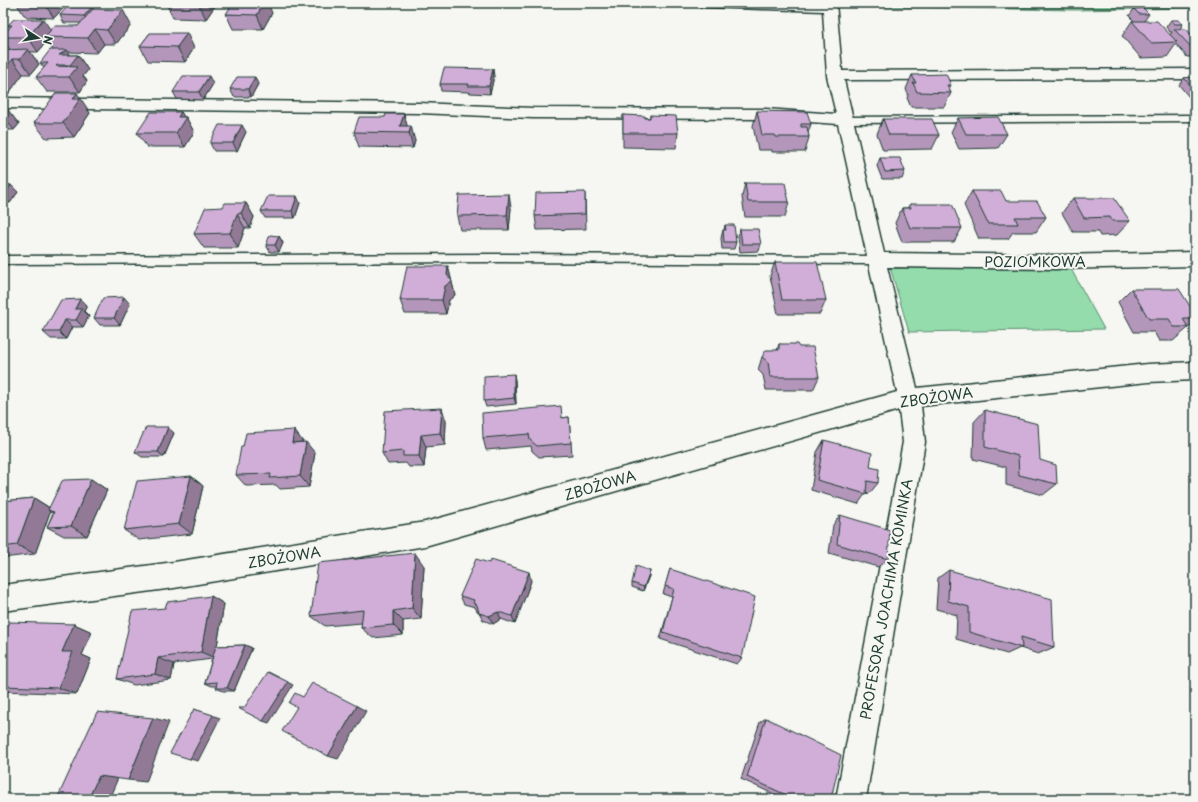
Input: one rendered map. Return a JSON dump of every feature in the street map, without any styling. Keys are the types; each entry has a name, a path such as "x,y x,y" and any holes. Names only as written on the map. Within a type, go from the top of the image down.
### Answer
{"street":[{"path":"705,3 829,5 835,76 876,260 909,398"},
{"path":"835,76 1195,74"},
{"path":"3,103 419,108 533,113 766,114 844,120"},
{"name":"POZIOMKOWA","path":"876,260 1056,262 1195,258"},
{"name":"ZBOŻOWA","path":"3,598 174,575 425,534 909,398 1148,372 1195,370"},
{"name":"PROFESORA JOACHIMA KOMINKA","path":"851,799 914,442 909,398"}],"lane":[{"path":"844,120 1195,118"},
{"path":"3,260 492,258 876,260"}],"green space":[{"path":"838,3 1195,3 1195,8 1075,10 839,6"},
{"path":"890,267 1071,269 1104,329 909,332"}],"building":[{"path":"166,3 200,3 199,5"},
{"path":"233,3 264,3 257,15 226,14"},
{"path":"67,7 92,7 84,16 60,15"},
{"path":"1143,8 1149,14 1139,14 1134,9"},
{"path":"93,9 123,10 107,30 95,29 88,38 45,37 54,26 78,26"},
{"path":"14,19 43,19 28,37 3,37 12,25 8,25"},
{"path":"1171,20 1178,20 1183,24 1175,24"},
{"path":"1132,21 1157,21 1177,42 1151,43"},
{"path":"1174,29 1186,29 1195,38 1195,49 1193,49"},
{"path":"150,33 187,33 177,47 140,46"},
{"path":"28,49 20,59 12,59 3,71 3,50"},
{"path":"50,50 67,50 59,55 78,55 70,65 56,66 77,67 69,77 36,77 48,63 40,63"},
{"path":"444,68 493,69 489,86 468,86 469,84 440,84"},
{"path":"946,74 951,85 947,85 951,93 917,92 913,83 916,83 912,75"},
{"path":"183,76 209,76 199,92 173,92"},
{"path":"237,77 255,77 248,89 230,89"},
{"path":"1195,77 1195,90 1184,78"},
{"path":"56,93 77,93 73,99 80,99 63,123 34,123"},
{"path":"757,111 807,112 811,124 801,124 801,127 807,127 809,137 776,137 775,135 762,135"},
{"path":"151,112 181,112 178,117 186,117 176,133 137,133"},
{"path":"386,114 404,114 400,126 411,126 409,133 354,132 359,117 385,117"},
{"path":"623,115 645,116 645,118 650,118 650,115 676,116 678,133 623,133"},
{"path":"998,117 1007,134 966,134 958,118"},
{"path":"883,119 932,119 939,135 889,135"},
{"path":"219,125 242,125 233,143 210,143"},
{"path":"880,158 900,158 905,171 885,172"},
{"path":"745,183 785,183 789,202 748,202"},
{"path":"3,185 11,185 3,196"},
{"path":"972,191 1001,191 1006,201 1037,201 1046,217 1015,217 1018,224 988,224"},
{"path":"585,192 585,214 535,216 536,193"},
{"path":"509,194 507,215 457,216 459,195"},
{"path":"268,196 297,196 292,211 261,211"},
{"path":"1073,198 1114,198 1130,221 1112,221 1110,217 1084,218"},
{"path":"225,203 246,203 241,213 237,214 230,233 194,234 205,208 223,207"},
{"path":"910,204 952,204 962,228 910,228 902,208 911,208"},
{"path":"725,225 734,225 736,242 724,242 723,230 726,230"},
{"path":"740,229 758,229 761,244 742,244"},
{"path":"270,235 279,236 275,245 266,245"},
{"path":"775,262 817,262 826,300 782,300"},
{"path":"407,266 448,266 447,275 452,281 445,286 442,300 400,300"},
{"path":"1131,289 1179,289 1195,314 1195,319 1183,319 1188,327 1174,327 1169,319 1149,319"},
{"path":"124,297 114,318 94,318 103,298"},
{"path":"80,299 75,309 82,309 76,320 65,320 59,332 43,332 61,300"},
{"path":"779,344 797,344 799,347 813,347 819,377 770,377 768,362 762,357 766,350 779,350"},
{"path":"514,374 514,398 484,401 484,376"},
{"path":"561,406 562,418 569,417 571,443 537,446 530,440 529,434 483,438 482,413"},
{"path":"442,408 440,433 421,435 419,456 403,456 403,451 382,453 385,411"},
{"path":"985,410 1038,424 1040,460 1056,465 1057,484 1019,475 1018,456 985,447"},
{"path":"146,427 168,427 158,452 135,452"},
{"path":"294,430 292,443 306,442 300,476 270,478 271,474 236,475 241,447 243,447 246,433"},
{"path":"824,440 872,453 870,467 879,469 878,483 867,481 866,494 817,480"},
{"path":"191,476 179,524 124,530 137,481"},
{"path":"91,479 71,526 47,527 54,512 48,510 62,481"},
{"path":"34,498 17,545 3,547 3,501"},
{"path":"840,515 890,530 888,559 837,544"},
{"path":"415,553 412,608 393,611 393,625 361,628 363,610 311,616 318,563"},
{"path":"476,559 489,563 491,560 529,572 512,616 498,612 489,616 479,613 477,605 473,603 474,600 460,596"},
{"path":"636,566 650,571 644,587 632,583"},
{"path":"670,569 755,597 742,658 663,632 674,589 665,586"},
{"path":"949,570 1052,599 1054,647 1021,637 1022,648 969,632 969,607 948,601"},
{"path":"211,596 201,652 158,658 155,674 117,679 132,611 165,608 167,602"},
{"path":"10,622 74,624 62,652 73,652 58,688 3,686 3,637"},
{"path":"245,645 227,688 216,688 217,682 205,683 216,646"},
{"path":"268,672 288,682 263,721 238,708 244,708"},
{"path":"312,683 357,706 328,756 282,731 297,707 289,703 295,693 303,697"},
{"path":"194,709 213,715 190,759 170,753"},
{"path":"97,712 153,718 128,780 99,776 88,799 57,799"},
{"path":"766,718 841,755 831,799 795,799 747,777"}]}
